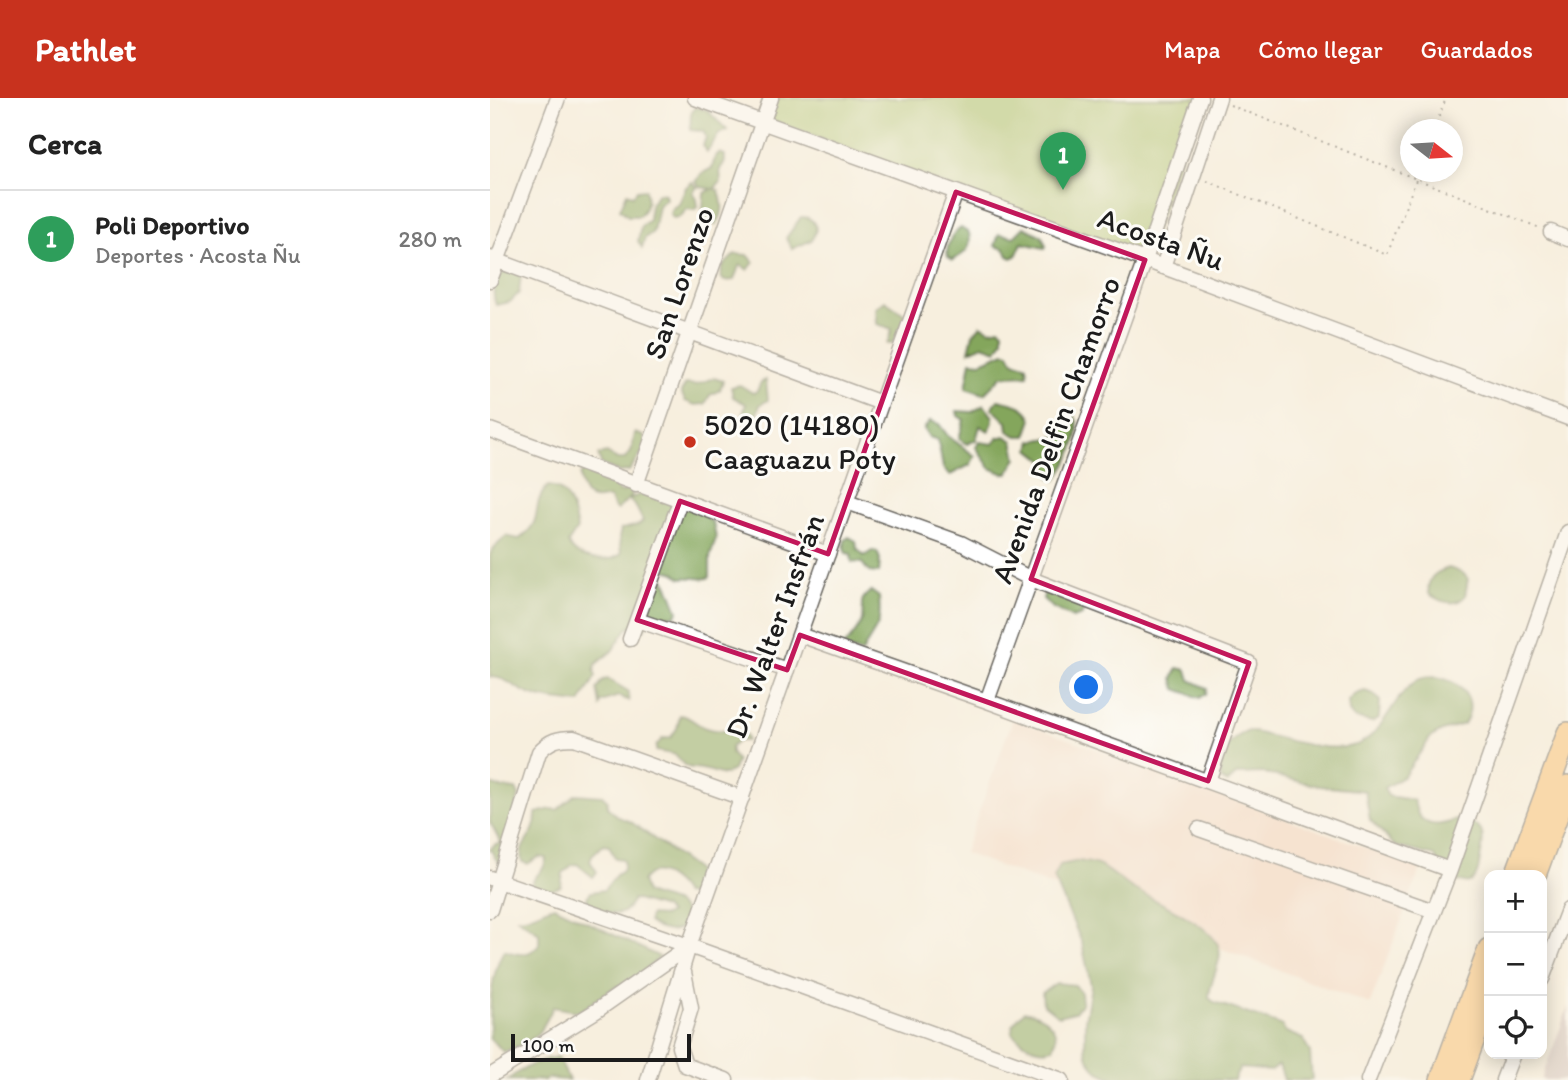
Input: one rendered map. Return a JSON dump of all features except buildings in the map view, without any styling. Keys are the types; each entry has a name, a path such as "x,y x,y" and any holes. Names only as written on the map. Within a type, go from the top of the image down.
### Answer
{"highway":[{"path":"1518,870 1568,733"},
{"path":"1537,870 1568,786"},
{"path":"1441,1080 1484,963"},
{"path":"1459,1080 1484,1012"}],"street":[{"path":"490,280 494,259 558,98"},
{"name":"Acosta Ñu","path":"695,98 728,104 763,122 1145,260 1568,418"},
{"name":"San Lorenzo","path":"636,485 771,98"},
{"name":"Avenida Delfin Chamorro","path":"987,701 1200,98"},
{"name":"Avenida Delfin Chamorro","path":"1163,267 1219,99"},
{"name":"Dr. Walter Insfrán","path":"648,1080 689,946 956,192"},
{"path":"1551,232 1568,239"},
{"path":"494,259 881,403"},
{"path":"490,430 828,554"},
{"path":"630,639 680,501"},
{"path":"847,502 961,543 1031,579 1250,663 1208,781"},
{"path":"1368,1080 1450,870 1568,532"},
{"path":"637,620 787,670"},
{"path":"800,635 1450,870"},
{"path":"490,910 495,879 539,752 548,743 559,738 574,738 742,798"},
{"path":"1199,829 1434,911"},
{"path":"495,879 1062,1080"},
{"path":"1547,966 1568,909"},
{"path":"490,1076 596,1011 689,946"},
{"path":"683,967 691,1008 679,1047 685,1065 726,1080"},
{"path":"1503,1080 1511,1059"}],"path":[{"path":"1438,119 1446,98"},
{"path":"1219,99 1400,173"},
{"path":"1193,176 1387,254 1415,182"},
{"path":"1424,182 1551,232"}],"highlighted area":[{"path":"956,192 1145,260 1031,579 1249,663 1208,781 800,635 787,670 637,620 680,501 828,554"}],"shaded area":[{"path":"1013,719 1421,868 1370,1004 964,853"},
{"path":"1568,1007 1568,1080 1541,1080"}],"green space":[{"path":"778,98 1200,98 1145,260 770,120"},
{"path":"695,107 707,110 727,130 719,134 707,152 703,145 706,137 703,131 690,130 691,113"},
{"path":"719,153 725,155 725,162 720,169 721,182 714,189 719,190 722,204 721,216 716,225 702,223 704,193 713,189 700,187 696,182 701,174 712,168"},
{"path":"692,182 697,187 693,193 698,207 694,210 687,209 680,217 672,218 672,208 679,204 686,187"},
{"path":"645,189 646,204 639,216 628,216 620,209 627,193 633,195 637,190"},
{"path":"658,193 665,194 666,199 658,206 653,232 645,238 642,248 638,241 641,226 649,220 650,205"},
{"path":"801,217 812,220 816,230 812,240 792,249 786,238"},
{"path":"1024,227 1042,236 1045,248 1022,243 1016,256 1012,258 1005,249 995,246 999,234 1014,237"},
{"path":"961,228 969,233 968,247 964,253 952,260 948,257 948,245"},
{"path":"735,254 748,255 754,262 748,270 739,266 734,280 724,281 721,277 722,267"},
{"path":"507,270 521,275 519,293 510,302 496,305 495,285"},
{"path":"885,301 907,316 892,344 887,344 892,329 877,324 876,308"},
{"path":"981,325 990,330 999,328 1003,331 1003,340 997,350 983,345 969,351 973,334"},
{"path":"1005,352 1009,353 1015,362 1027,366 1028,375 1002,376 984,394 966,388 971,361 981,362"},
{"path":"714,378 723,381 720,390 710,395 705,404 695,405 685,401 681,392 686,384 696,385"},
{"path":"766,380 768,400 760,405 755,420 751,423 743,414 746,404 733,397 731,387 740,385 753,393 761,382"},
{"path":"998,400 1026,410 1032,419 1026,436 1017,436 1008,431 1007,422 992,408"},
{"path":"984,405 993,417 993,422 989,431 980,426 976,440 967,444 959,439 964,420 958,416 957,411 972,412"},
{"path":"1068,412 1075,417 1077,434 1071,455 1056,480 1050,477 1044,461 1030,449 1032,441 1056,437 1061,430 1063,415"},
{"path":"930,421 939,424 948,436 975,456 970,465 950,475 943,468 938,440 929,437 924,429"},
{"path":"635,433 644,436 647,446 629,471 619,472 601,464 598,455 607,453 616,459 625,459 631,452"},
{"path":"1005,436 1013,441 1017,458 1008,473 1004,474 990,468 976,447 980,442 993,444 998,438"},
{"path":"583,471 616,482 619,492 623,492 629,485 634,487 631,497 617,510 610,498 590,498 581,483 580,475"},
{"path":"548,486 561,491 574,515 577,529 568,543 571,549 592,559 608,559 621,554 621,529 639,525 643,521 629,500 642,495 697,509 713,523 716,538 710,557 710,577 681,578 664,570 660,573 678,611 676,615 653,618 644,630 630,627 626,630 612,651 596,664 596,676 580,703 538,697 505,680 490,677 490,556 492,550 506,536 519,539 533,525 539,500"},
{"path":"849,537 856,541 857,549 864,556 872,551 877,552 880,559 879,573 869,572 862,563 852,562 851,554 844,549 845,540"},
{"path":"1449,568 1463,573 1468,579 1465,596 1457,602 1442,601 1429,594 1428,588 1433,576"},
{"path":"871,591 879,597 876,628 862,653 843,648 861,623 862,602"},
{"path":"1045,591 1079,602 1084,608 1082,615 1073,618 1053,608 1043,599"},
{"path":"1178,668 1187,670 1190,680 1207,688 1206,694 1200,698 1176,689 1173,678"},
{"path":"1436,677 1453,683 1465,693 1468,716 1464,724 1431,737 1404,776 1384,788 1388,796 1413,800 1424,821 1439,824 1460,819 1480,829 1483,838 1479,868 1475,879 1467,883 1447,878 1435,856 1395,846 1370,820 1365,791 1319,786 1263,773 1237,774 1227,783 1221,779 1221,763 1226,749 1241,734 1249,731 1317,746 1356,745 1375,732 1411,685 1422,678"},
{"path":"608,679 628,691 629,701 619,696 601,702 600,705 597,689 603,680"},
{"path":"1365,691 1374,694 1380,701 1379,718 1372,722 1354,718 1349,712 1348,701 1355,694"},
{"path":"680,715 706,728 746,735 747,741 738,741 731,747 731,753 737,761 733,770 724,775 689,767 676,755 656,751 656,746 662,739 671,737 677,728"},
{"path":"490,784 516,789 519,795 503,863 497,861 490,849 501,843 490,822"},
{"path":"576,794 603,796 608,801 607,807 618,817 631,822 694,868 701,878 699,891 693,895 684,894 670,879 658,873 647,875 642,881 646,893 675,903 684,911 686,918 681,928 667,931 648,922 650,915 664,916 669,913 664,908 633,899 625,911 620,913 589,910 587,897 591,892 604,890 622,871 624,865 622,859 615,858 609,846 603,845 592,855 590,861 597,872 593,877 577,864 563,873 561,886 553,890 531,887 544,867 546,858 539,857 528,864 522,862 522,849 534,829 536,813 557,810"},
{"path":"1079,861 1104,868 1132,888 1191,920 1212,936 1220,950 1220,956 1209,998 1281,1025 1286,1032 1303,1039 1310,1052 1312,1080 1284,1080 1279,1065 1271,1071 1240,1068 1234,1080 1116,1080 1097,1071 1088,1059 1085,1048 1085,1020 1091,986 1082,943 1054,878 1060,865"},
{"path":"554,906 660,957 637,978 612,989 579,1012 553,1007 535,1036 504,1052 490,1039 492,992 499,959 504,950 523,954 539,946 539,933 518,918"},
{"path":"1056,983 1075,985 1081,993 1082,1003 1075,1012 1058,1016 1043,1004 1042,993"},
{"path":"1024,1011 1044,1018 1053,1028 1053,1048 1037,1049 1012,1033 1013,1024"},
{"path":"558,1057 569,1080 507,1080 531,1065"}],"place":[{"name":"Poli Deportivo","path":"1063,190"},
{"name":"5020 (14180) Caaguazu Poty","path":"690,442"}]}
